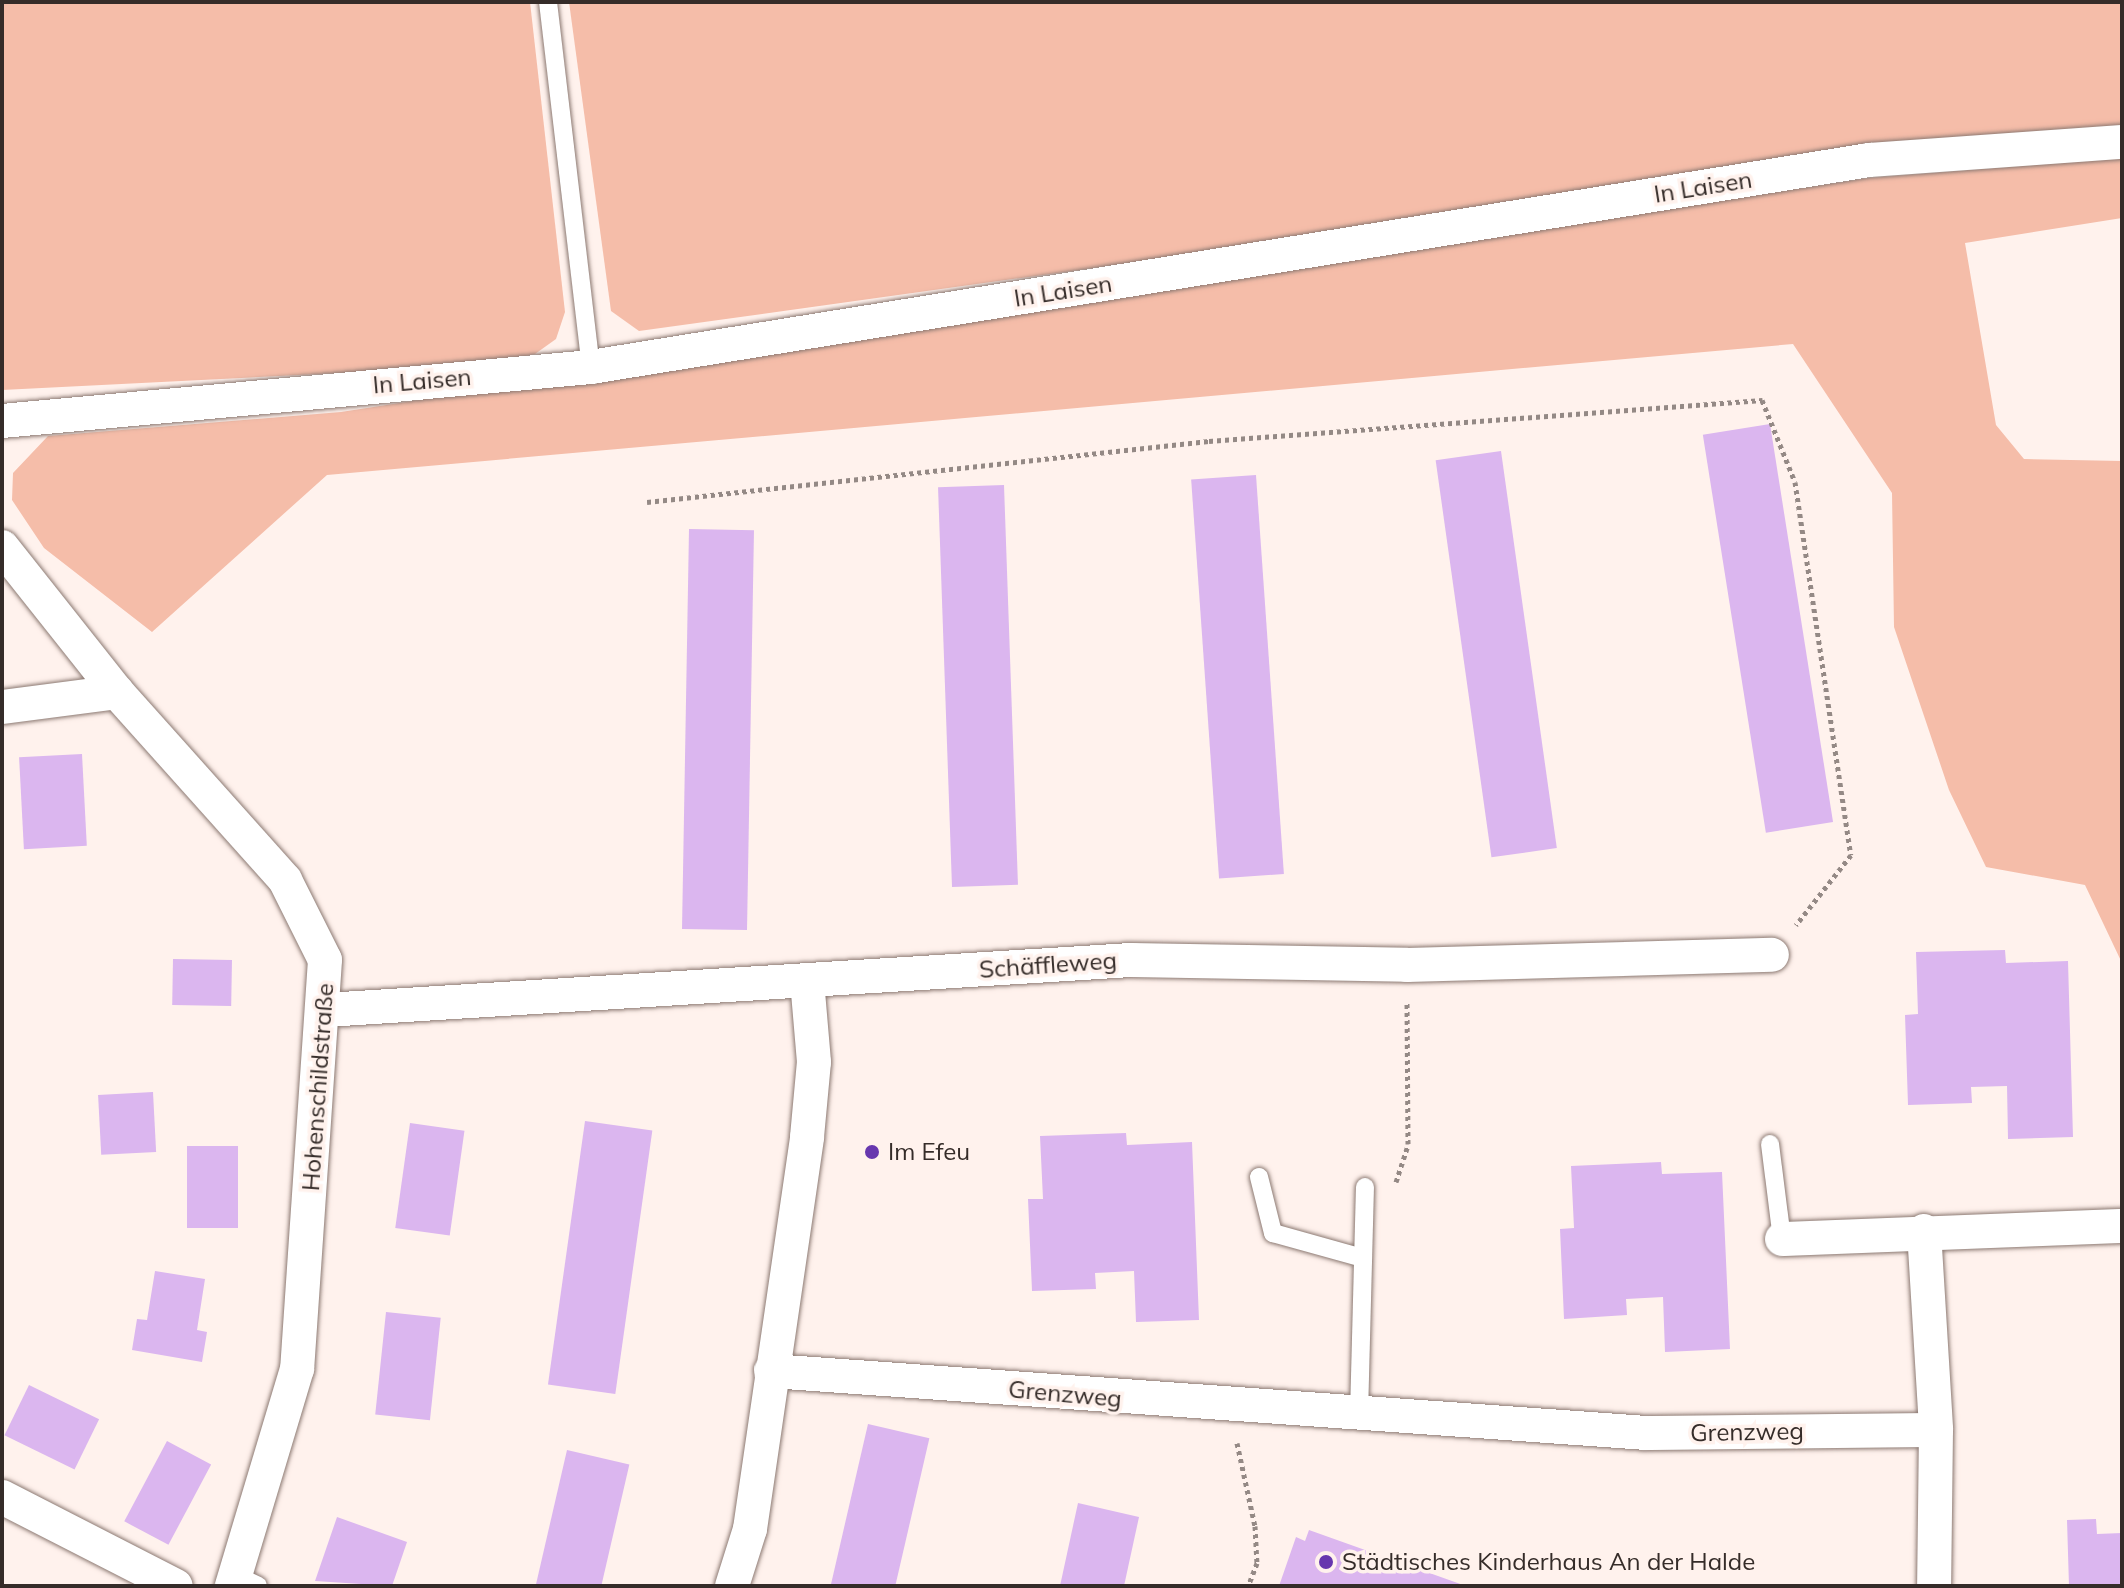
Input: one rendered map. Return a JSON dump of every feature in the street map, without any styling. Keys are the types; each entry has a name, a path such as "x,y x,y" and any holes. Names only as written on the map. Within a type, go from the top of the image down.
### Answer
{"street":[{"name":"In Laisen","path":"2,421 591,367 1869,160 2122,142"},
{"name":"Hohenschildstraße","path":"2,547 117,692 285,880 325,960 325,1010 297,1369 243,1583"},
{"path":"2,707 117,692"},
{"name":"Schäffleweg","path":"325,1010 1131,960 1407,965 1772,955"},
{"path":"732,1586 750,1529 807,1137 814,1062 807,981"},
{"path":"1782,1239 1924,1231 2122,1226"},
{"path":"1924,1231 1936,1430 1934,1586"},
{"name":"Grenzweg","path":"771,1371 1229,1407 1646,1433 1936,1430"},
{"path":"2,1497 176,1586"}],"lane":[{"path":"548,2 591,367"},
{"path":"1770,1144 1782,1239"},
{"path":"1259,1177 1273,1233 1359,1257"},
{"path":"1359,1415 1359,1257 1365,1187"}],"path":[{"path":"647,502 1209,441 1762,400 1795,482 1851,855 1772,955"},
{"path":"1391,1200 1408,1144 1407,965"},
{"path":"1229,1407 1255,1526 1257,1563 1248,1586"}],"shaded area":[{"path":"2,2 530,2 565,312 556,339 535,354 477,366 2,390"},
{"path":"569,2 2122,2 2122,125 639,331 611,311"},
{"path":"2122,158 2122,218 1965,243 1996,425 2024,459 2122,461 2122,963 2085,885 1986,867 1949,790 1894,627 1892,493 1793,344 327,475 152,632 44,548 12,500 13,473 48,436 341,412 1869,178"}],"building":[{"path":"1770,424 1833,822 1766,833 1703,435"},
{"path":"1501,451 1557,848 1491,857 1436,460"},
{"path":"1256,475 1284,874 1219,879 1191,480"},
{"path":"1004,485 1018,885 952,887 938,487"},
{"path":"689,529 754,530 747,930 682,929"},
{"path":"82,754 87,846 24,849 19,757"},
{"path":"2005,950 2006,963 2068,961 2073,1137 2008,1139 2007,1086 1971,1087 1972,1103 1908,1105 1905,1015 1918,1014 1916,952"},
{"path":"173,959 232,960 231,1006 172,1005"},
{"path":"153,1092 156,1152 101,1155 98,1095"},
{"path":"585,1121 652,1130 615,1394 548,1384"},
{"path":"410,1123 464,1131 450,1236 395,1228"},
{"path":"1126,1133 1127,1145 1192,1142 1199,1320 1136,1322 1134,1271 1095,1273 1096,1289 1032,1291 1028,1199 1043,1199 1040,1136"},
{"path":"187,1146 238,1146 238,1228 187,1228"},
{"path":"1661,1162 1662,1174 1722,1172 1730,1349 1665,1352 1663,1297 1626,1299 1627,1315 1564,1319 1560,1229 1574,1228 1571,1166"},
{"path":"155,1271 205,1279 197,1330 207,1332 202,1362 132,1350 137,1319 147,1320"},
{"path":"386,1312 441,1318 430,1420 375,1414"},
{"path":"29,1385 99,1419 75,1470 4,1435"},
{"path":"868,1424 929,1438 895,1586 831,1586"},
{"path":"167,1441 211,1464 168,1545 124,1521"},
{"path":"567,1450 629,1464 601,1586 536,1586"},
{"path":"1078,1503 1139,1517 1124,1586 1060,1586"},
{"path":"337,1517 407,1542 392,1586 315,1581"},
{"path":"2096,1519 2097,1534 2122,1533 2122,1586 2069,1586 2067,1520"},
{"name":"Städtisches Kinderhaus An der Halde","path":"1309,1530 1466,1586 1279,1586 1296,1537 1305,1541"}],"place":[{"name":"Im Efeu","path":"872,1152"},
{"name":"Städtisches Kinderhaus An der Halde","path":"1326,1562"}]}
